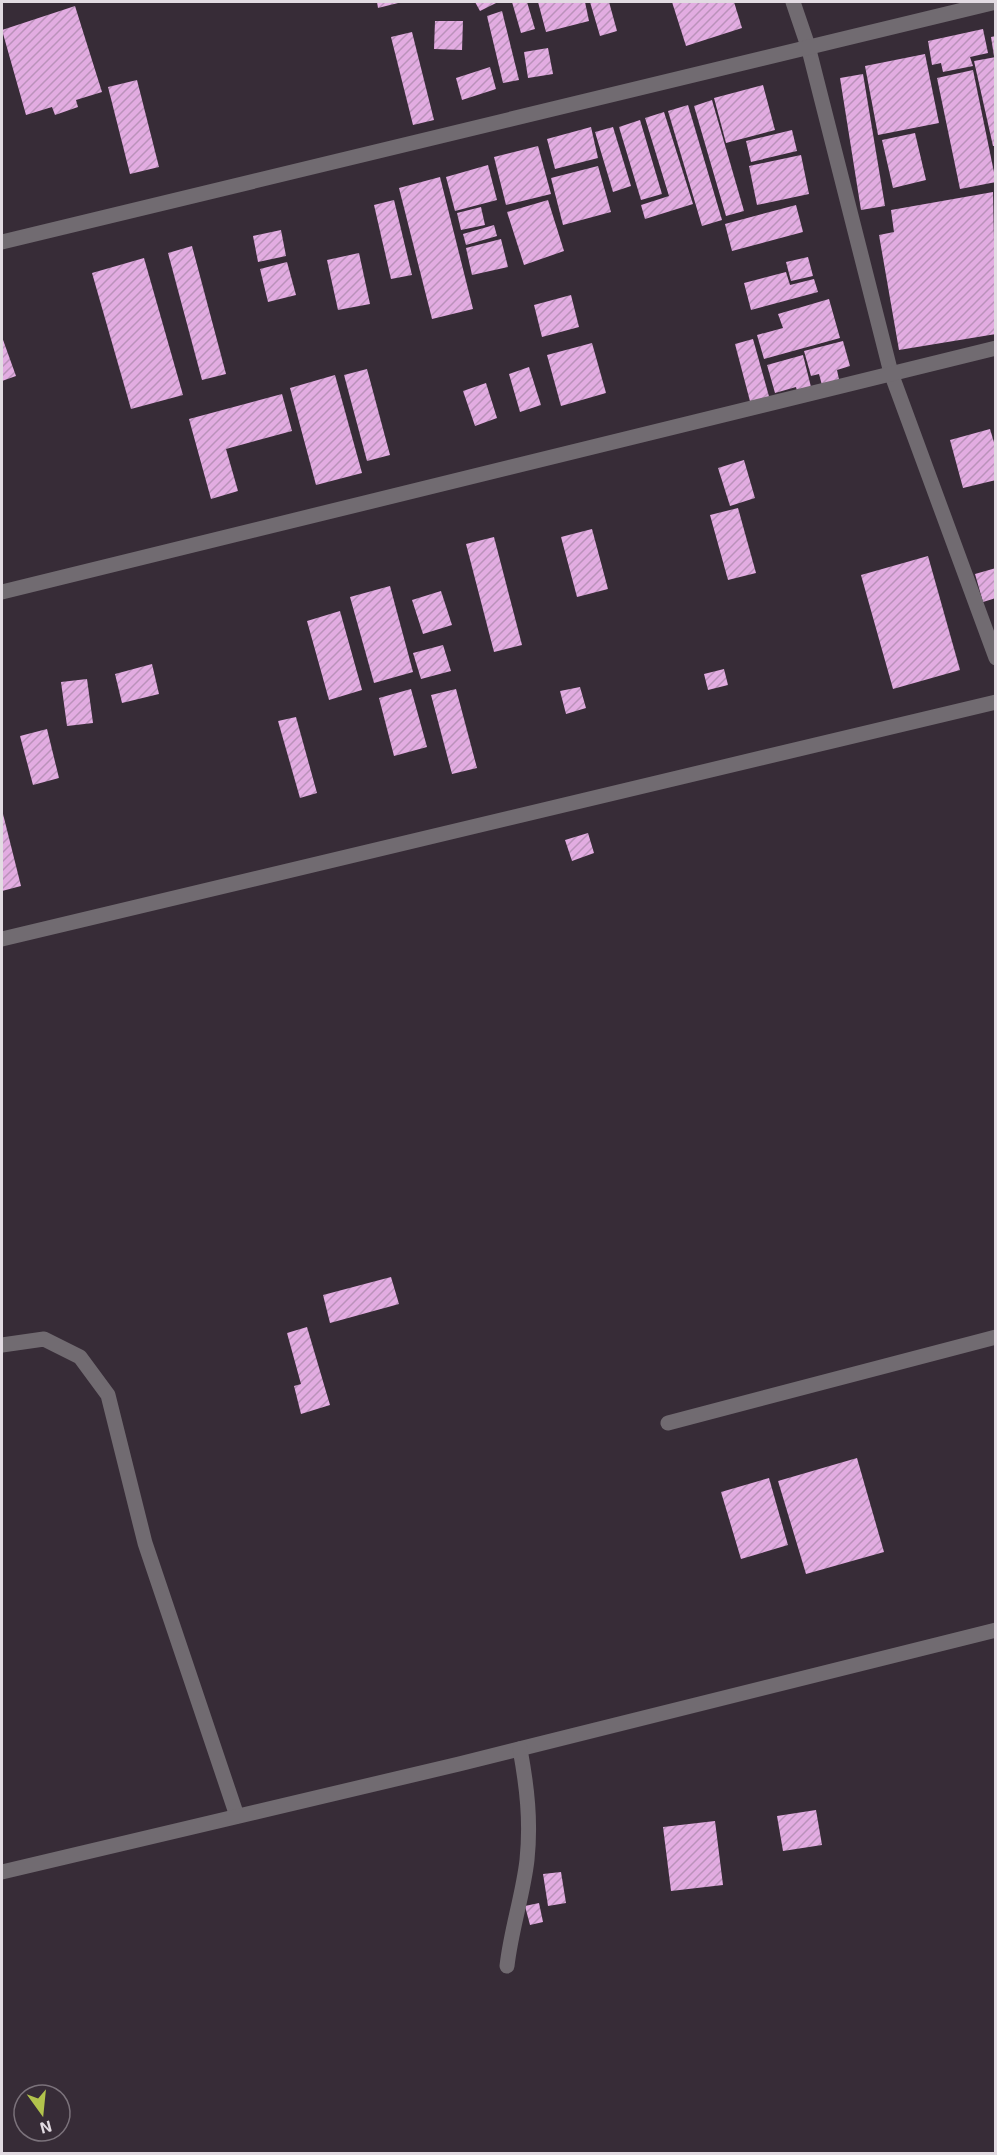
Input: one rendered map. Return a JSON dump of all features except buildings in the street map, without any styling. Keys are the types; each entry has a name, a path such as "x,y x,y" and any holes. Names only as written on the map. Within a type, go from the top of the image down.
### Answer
{"street":[{"path":"793,2 808,46 891,373 996,658"},
{"path":"2,242 996,2"},
{"path":"2,592 996,348"},
{"path":"2,939 996,702"},
{"path":"668,1423 996,1337"},
{"path":"2,1345 44,1340 80,1357 108,1395 145,1543 237,1816"},
{"path":"2,1872 520,1749 996,1630"},
{"path":"507,1966 526,1863 529,1828 529,1794 520,1749"}]}
